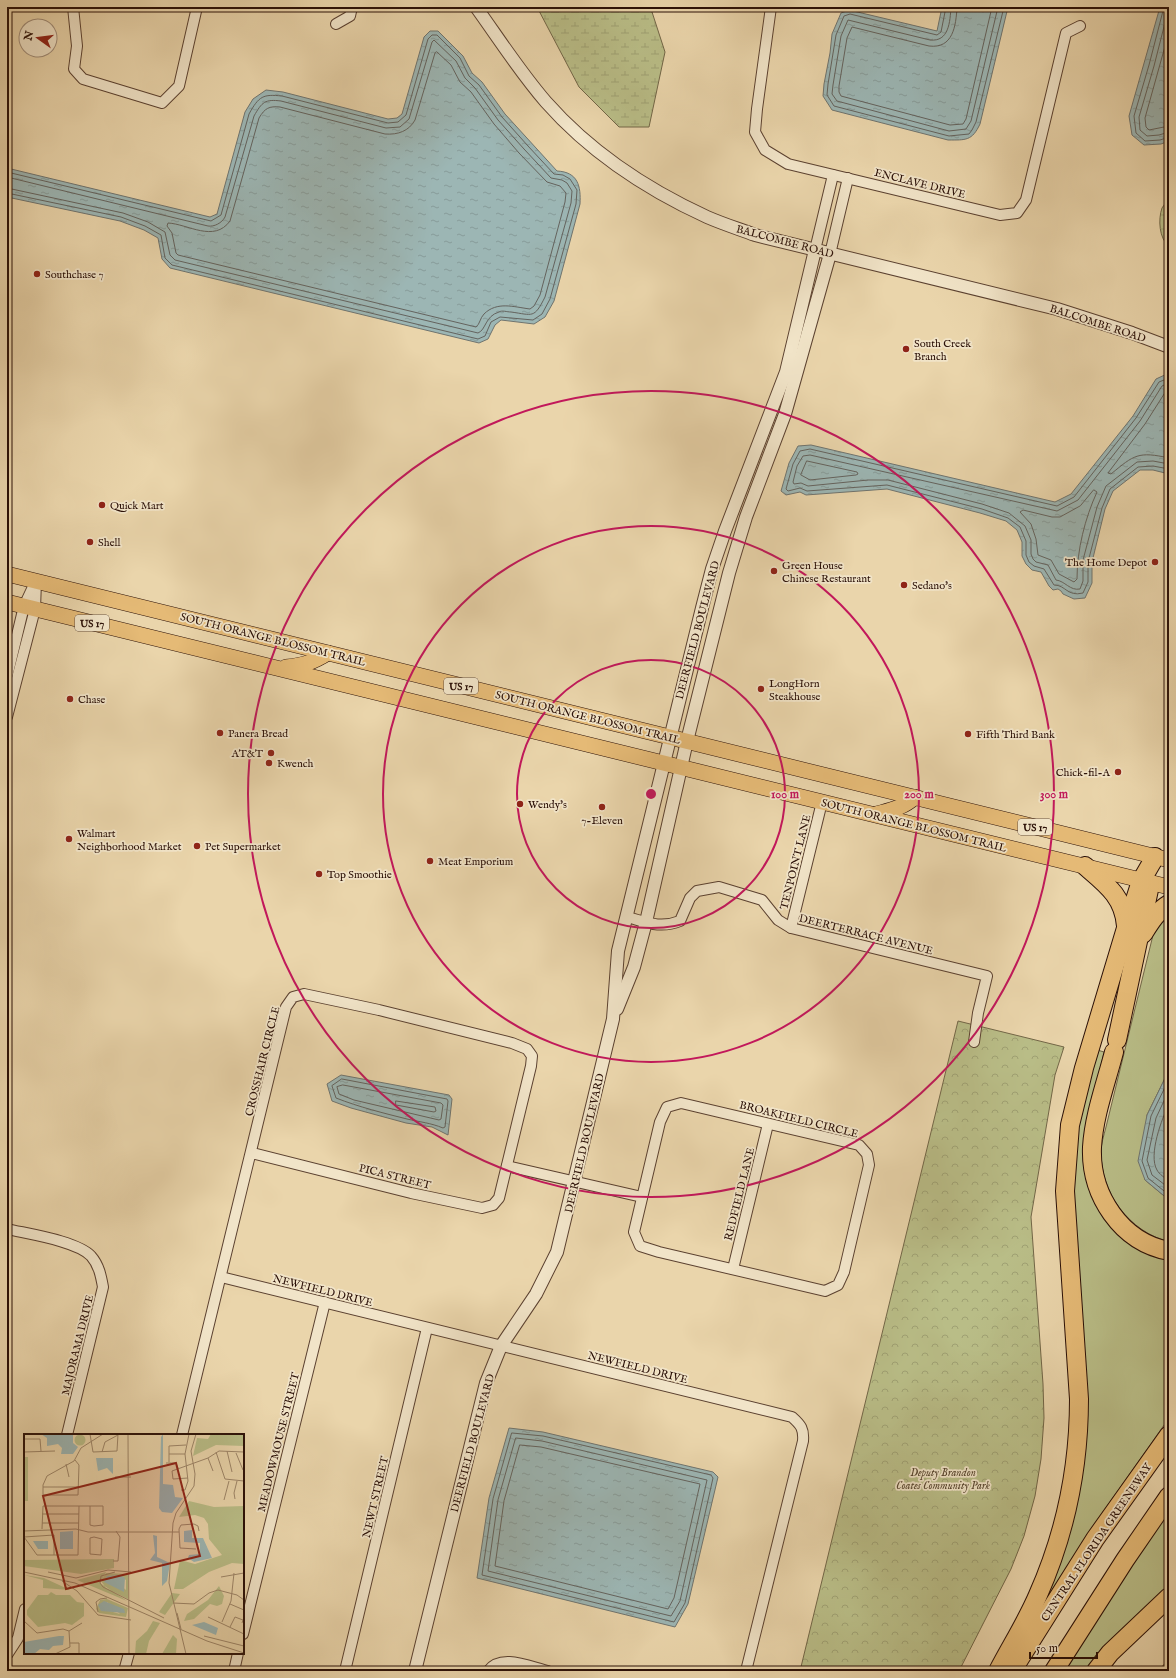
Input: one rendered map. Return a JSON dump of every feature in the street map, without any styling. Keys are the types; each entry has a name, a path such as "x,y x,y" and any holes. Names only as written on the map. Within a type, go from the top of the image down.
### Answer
{"highway":[{"path":"998,1671 1037,1597 1053,1560 1071,1494 1079,1430 1079,1407 1065,1190 1070,1125 1084,1068 1126,928 1146,882 1162,858"},
{"path":"1085,866 1110,888 1122,904 1125,914 1126,928"},
{"path":"1146,882 1138,944 1096,1124 1092,1148 1094,1170 1098,1188 1104,1202 1116,1220 1141,1240 1161,1250 1169,1251"},
{"path":"1138,944 1150,921 1169,904"},
{"name":"CENTRAL FLORIDA GREENEWAY","path":"1012,1671 1083,1557 1169,1435"},
{"path":"1054,1671 1125,1560 1169,1496"},
{"path":"1096,1671 1110,1653 1169,1597"}],"main road":[{"name":"SOUTH ORANGE BLOSSOM TRAIL","path":"7,574 1162,858"},
{"name":"SOUTH ORANGE BLOSSOM TRAIL","path":"7,602 871,815 1085,866 1169,888"},
{"path":"275,668 304,665 328,653"},
{"path":"871,815 896,810 908,804 915,797"}],"street":[{"path":"73,7 76,46 74,69 83,79 162,103 179,86 197,7"},
{"path":"336,24 350,16 352,7"},
{"name":"BALCOMBE ROAD","path":"476,7 517,66 547,102 591,147 640,182 708,218 755,235 1057,309 1132,333 1169,347"},
{"name":"ENCLAVE DRIVE","path":"771,7 755,132 765,150 788,164 1000,215 1017,213 1026,200 1066,33 1080,26"},
{"path":"815,250 833,175"},
{"path":"830,254 848,178"},
{"name":"DEERFIELD BOULEVARD","path":"613,1019 618,951 712,569 786,372 815,250"},
{"name":"DEERFIELD BOULEVARD","path":"415,1671 486,1383 501,1346 536,1294 557,1252 613,1019 634,967 646,922 687,741 729,573 748,513 786,414 830,254"},
{"path":"712,569 729,573"},
{"path":"7,677 36,581"},
{"path":"7,717 29,607"},
{"name":"TENPOINT LANE","path":"791,928 822,802"},
{"name":"DEERTERRACE AVENUE","path":"627,918 669,926 680,921 690,898 697,891 719,887 762,900 778,920 791,928 987,976 978,1013 974,1042"},
{"name":"CROSSHAIR CIRCLE","path":"182,1434 252,1153 286,1007 293,996 304,994 409,1017 512,1043 527,1049 532,1056 531,1066 507,1166"},
{"name":"BROAKFIELD CIRCLE","path":"681,1103 859,1145 867,1154 869,1165 844,1272 838,1285 825,1291 659,1252 640,1246 634,1232 642,1197 660,1122 667,1107 681,1103"},
{"name":"REDFIELD LANE","path":"733,1269 768,1124"},
{"name":"PICA STREET","path":"252,1153 411,1193 482,1208 493,1205 499,1198 507,1166"},
{"path":"507,1166 642,1197"},
{"name":"MAJORAMA DRIVE","path":"7,1229 74,1245 91,1256 99,1268 103,1287 67,1434"},
{"name":"NEWFIELD DRIVE","path":"221,1277 792,1417 800,1424 804,1432 803,1441 746,1671"},
{"name":"MEADOWMOUSE STREET","path":"244,1630 325,1302"},
{"name":"NEWT STREET","path":"345,1671 427,1328"},
{"path":"7,1655 18,1638 24,1613"},
{"path":"124,1671 129,1654"},
{"path":"234,1671 238,1654"},
{"path":"488,1671 499,1662 509,1661 548,1671"}],"green space":[{"path":"537,7 654,7 652,12 665,52 649,127 619,127 579,87"},
{"path":"1169,197 1169,246 1161,234 1160,218 1162,208"},
{"path":"1169,909 1169,1070 1147,1115 1145,1180 1169,1200 1169,1242 1155,1237 1142,1229 1130,1220 1120,1209 1106,1182 1102,1167 1101,1152 1154,931"},
{"name":"Deputy Brandon Coates Community Park","path":"958,1021 1064,1047 1055,1075 1031,1217 1044,1418 1041,1459 1035,1496 1024,1536 1011,1569 959,1671 800,1671"},
{"path":"1094,1049 1104,1052 1086,1135 1090,1189 1169,1259 1169,1418 1098,1519 1029,1626 1071,1511 1069,1172"},
{"path":"1169,1511 1169,1589 1090,1671 1065,1671 1119,1585"},
{"path":"1169,1659 1169,1671 1158,1671"}],"water":[{"path":"942,7 1008,7 980,124 971,137 959,140 948,140 832,110 823,96 824,84 832,34 841,13 849,10 937,31"},
{"path":"1160,7 1169,7 1169,141 1161,144 1144,145 1132,135 1129,116"},
{"path":"430,31 438,31 463,56 472,73 482,82 505,114 557,171 570,174 577,181 579,186 580,204 554,301 545,317 534,324 501,320 495,325 488,339 479,343 170,268 162,259 158,238 144,230 120,221 7,197 7,168 210,217 217,214 245,112 253,99 266,90 283,92 388,119 397,118 402,114 424,37"},
{"path":"1169,373 1169,474 1153,470 1140,470 1113,491 1105,509 1092,562 1092,583 1085,598 1074,599 1063,594 1058,589 1053,590 1041,572 1032,570 1026,564 1022,556 1022,542 1017,530 1006,521 887,489 806,495 800,492 786,495 781,491 789,463 798,446 811,445 1055,502 1071,494 1133,416 1156,379"},
{"path":"1169,1070 1169,1200 1145,1180 1138,1161 1147,1115"},
{"path":"341,1075 449,1095 452,1099 448,1135 432,1127 406,1123 351,1108 332,1101 327,1084"},
{"path":"509,1428 543,1432 713,1472 718,1477 688,1604 675,1627 477,1578 489,1498"}],"place":[{"name":"Southchase 7","path":"37,274"},
{"name":"South Creek Branch","path":"906,349"},
{"name":"Quick Mart","path":"102,505"},
{"name":"Shell","path":"90,542"},
{"name":"The Home Depot","path":"1155,562"},
{"name":"Green House Chinese Restaurant","path":"774,571"},
{"name":"Sedano's","path":"904,585"},
{"name":"LongHorn Steakhouse","path":"761,689"},
{"name":"Chase","path":"70,699"},
{"name":"Panera Bread","path":"220,733"},
{"name":"Fifth Third Bank","path":"968,734"},
{"name":"AT&T","path":"271,753"},
{"name":"Kwench","path":"269,763"},
{"name":"Chick-fil-A","path":"1118,772"},
{"name":"Wendy's","path":"520,804"},
{"name":"7-Eleven","path":"602,807"},
{"name":"Walmart Neighborhood Market","path":"69,839"},
{"name":"Pet Supermarket","path":"197,846"},
{"name":"Meat Emporium","path":"430,861"},
{"name":"Top Smoothie","path":"319,874"}]}
